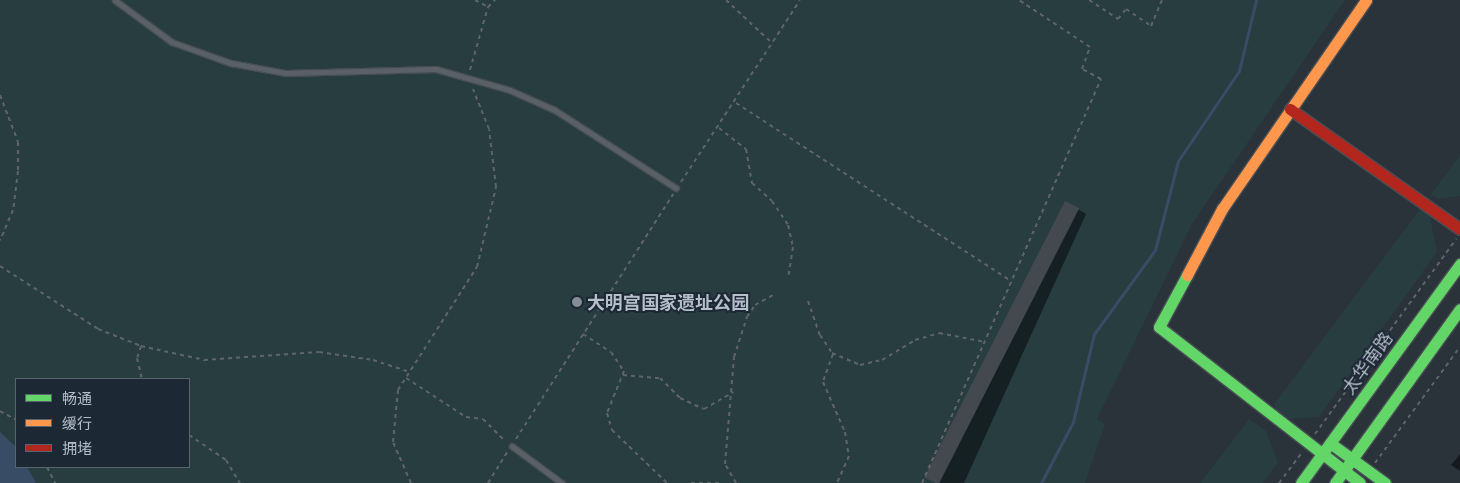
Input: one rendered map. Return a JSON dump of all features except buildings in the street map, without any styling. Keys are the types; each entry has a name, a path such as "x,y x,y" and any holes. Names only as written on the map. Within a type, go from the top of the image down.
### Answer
{"street":[{"path":"1366,0 1222,209 1159,327 1310,441 1352,460 1385,483"},
{"path":"1290,109 1460,229"},
{"name":"太华南路","path":"1302,483 1460,264"},
{"path":"1335,483 1460,310"},
{"path":"1327,448 1344,471 1360,483"}],"lane":[{"path":"114,0 172,42 231,63 286,73 436,69 468,77 555,110 676,188"},
{"path":"512,446 562,483"}],"path":[{"path":"475,0 488,7"},
{"path":"411,483 393,442 398,390 477,267 496,187 489,129 468,77 488,7 496,0"},
{"path":"726,0 772,43"},
{"path":"488,483 676,188 736,103 800,0"},
{"path":"922,483 1101,79 1082,69 1090,47 1018,0"},
{"path":"1088,0 1118,19 1126,9 1152,26 1162,0"},
{"path":"0,95 18,142 18,171 13,210 0,240"},
{"path":"736,103 1012,281"},
{"path":"719,128 746,149 752,183 772,201 788,225 793,247 788,278"},
{"path":"1279,483 1460,234"},
{"path":"0,266 98,329 141,346 204,360 319,352 373,360 410,372"},
{"path":"736,483 725,464 733,392 734,357 742,328 755,305 775,294"},
{"path":"808,301 820,335 833,354 870,364 915,340 939,333 985,342"},
{"path":"583,334 610,352 623,374 607,421 623,443 658,470 667,483"},
{"path":"141,346 136,358 142,378"},
{"path":"1369,472 1460,347"},
{"path":"833,354 823,382 845,432 848,456 837,483"},
{"path":"623,374 655,376 680,398 704,409 733,392"},
{"path":"406,378 466,417 490,424 512,446"},
{"path":"0,411 15,419"},
{"path":"190,436 226,460 240,483"},
{"path":"47,468 54,483"},
{"path":"691,483 722,483"}],"green space":[{"name":"大明宫国家遗址公园","path":"0,0 1345,0 1192,224 1097,419 1105,424 1085,483 0,483"},
{"path":"1460,155 1460,196 1438,199 1431,194"},
{"path":"1420,209 1430,216 1437,252 1319,417 1286,419 1275,411 1275,403"},
{"path":"1249,419 1266,431 1278,462 1263,483 1200,483"}],"water":[{"path":"0,432 15,446 15,468 28,468 36,483 0,483"}],"waterway":[{"path":"1041,483 1073,422 1094,334 1155,250 1178,161 1239,71 1256,0"}],"traffic: fast":[{"path":"1301,483 1460,264"},
{"path":"1187,275 1159,327 1360,483"},
{"path":"1335,483 1460,309"},
{"path":"1330,443 1385,483"}],"traffic: slow":[{"path":"1187,275 1222,209 1366,0"}],"traffic: jam":[{"path":"1290,109 1460,229"}],"place":[{"name":"大明宫国家遗址公园","path":"577,302"}]}
